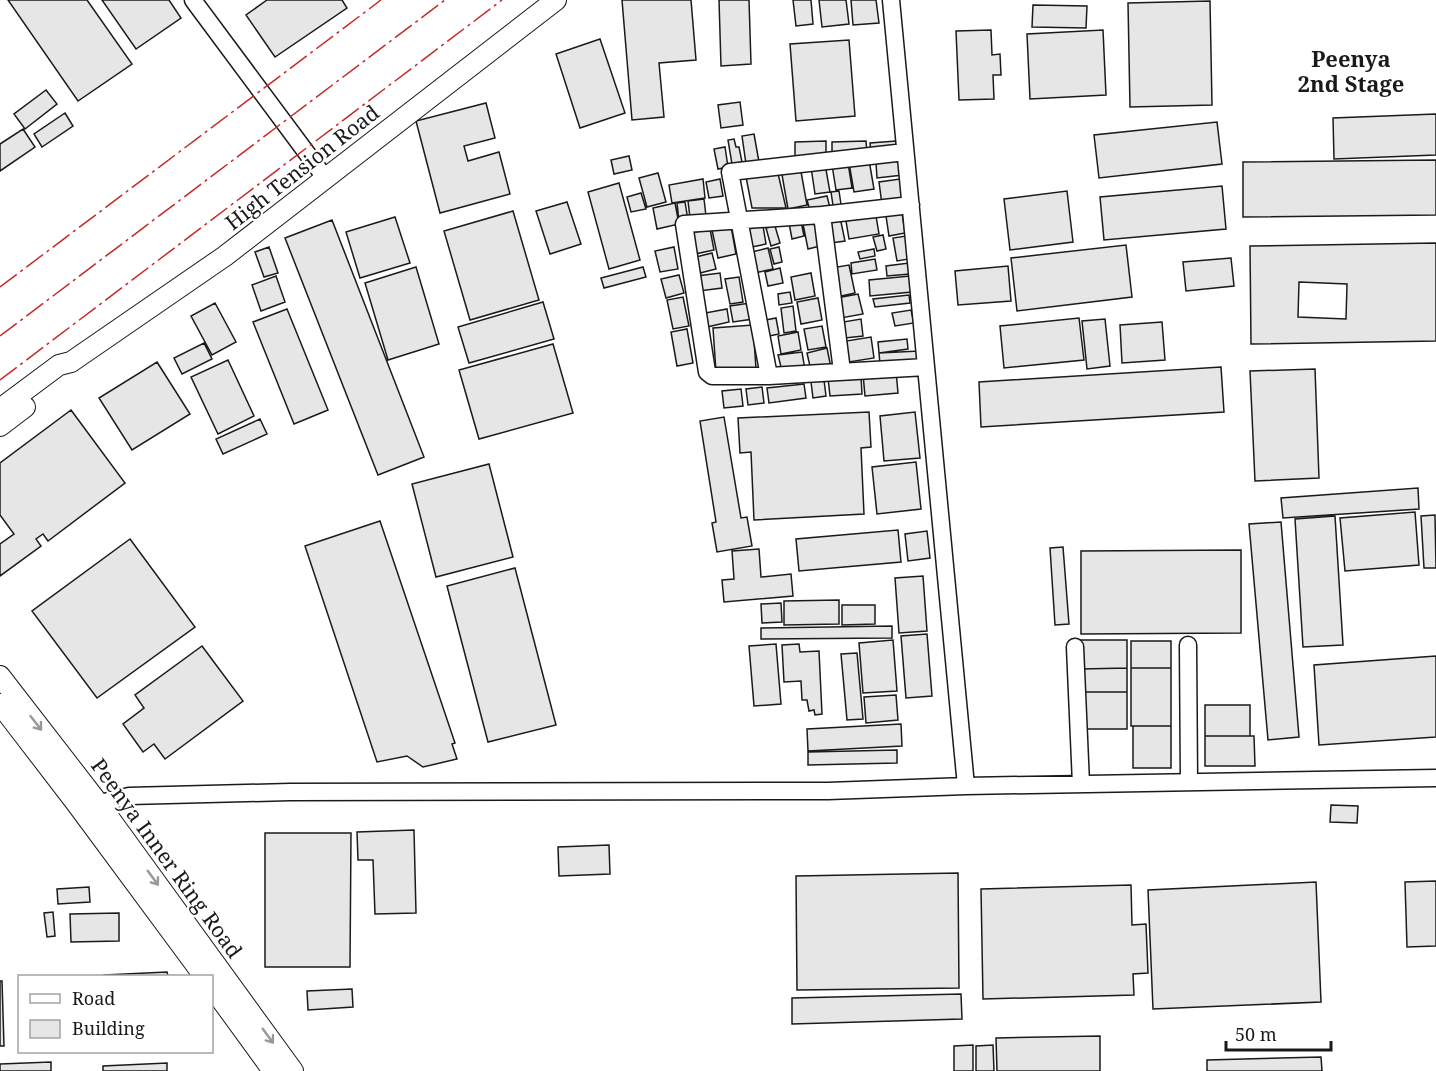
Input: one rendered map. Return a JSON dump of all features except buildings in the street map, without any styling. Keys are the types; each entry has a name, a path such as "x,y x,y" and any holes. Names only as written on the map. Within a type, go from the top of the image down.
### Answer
{"main road":[{"name":"High Tension Road","path":"0,409 59,365 71,362 225,256 556,0"},
{"name":"High Tension Road","path":"0,426 67,374 71,362"},
{"name":"Peenya Inner Ring Road","path":"0,676 115,825 293,1071"},
{"name":"Peenya Inner Ring Road","path":"0,704 203,975"},
{"path":"95,828 115,825"},
{"name":"Peenya Inner Ring Road","path":"213,988 273,1071"}],"street":[{"path":"193,0 326,179"},
{"path":"891,0 966,786"},
{"path":"769,375 730,171 905,152"},
{"path":"911,205 822,216 684,224 707,372 712,376 926,367"},
{"path":"822,216 842,371"},
{"path":"1188,645 1190,782"},
{"path":"1076,647 1081,784"},
{"path":"80,808 129,796 290,792 828,791 966,786 1436,778"}],"power":[{"path":"0,287 381,0"},
{"path":"0,336 445,0"},
{"path":"0,380 502,0"}],"district":[{"name":"Peenya 2nd Stage","path":"1351,70"}]}
